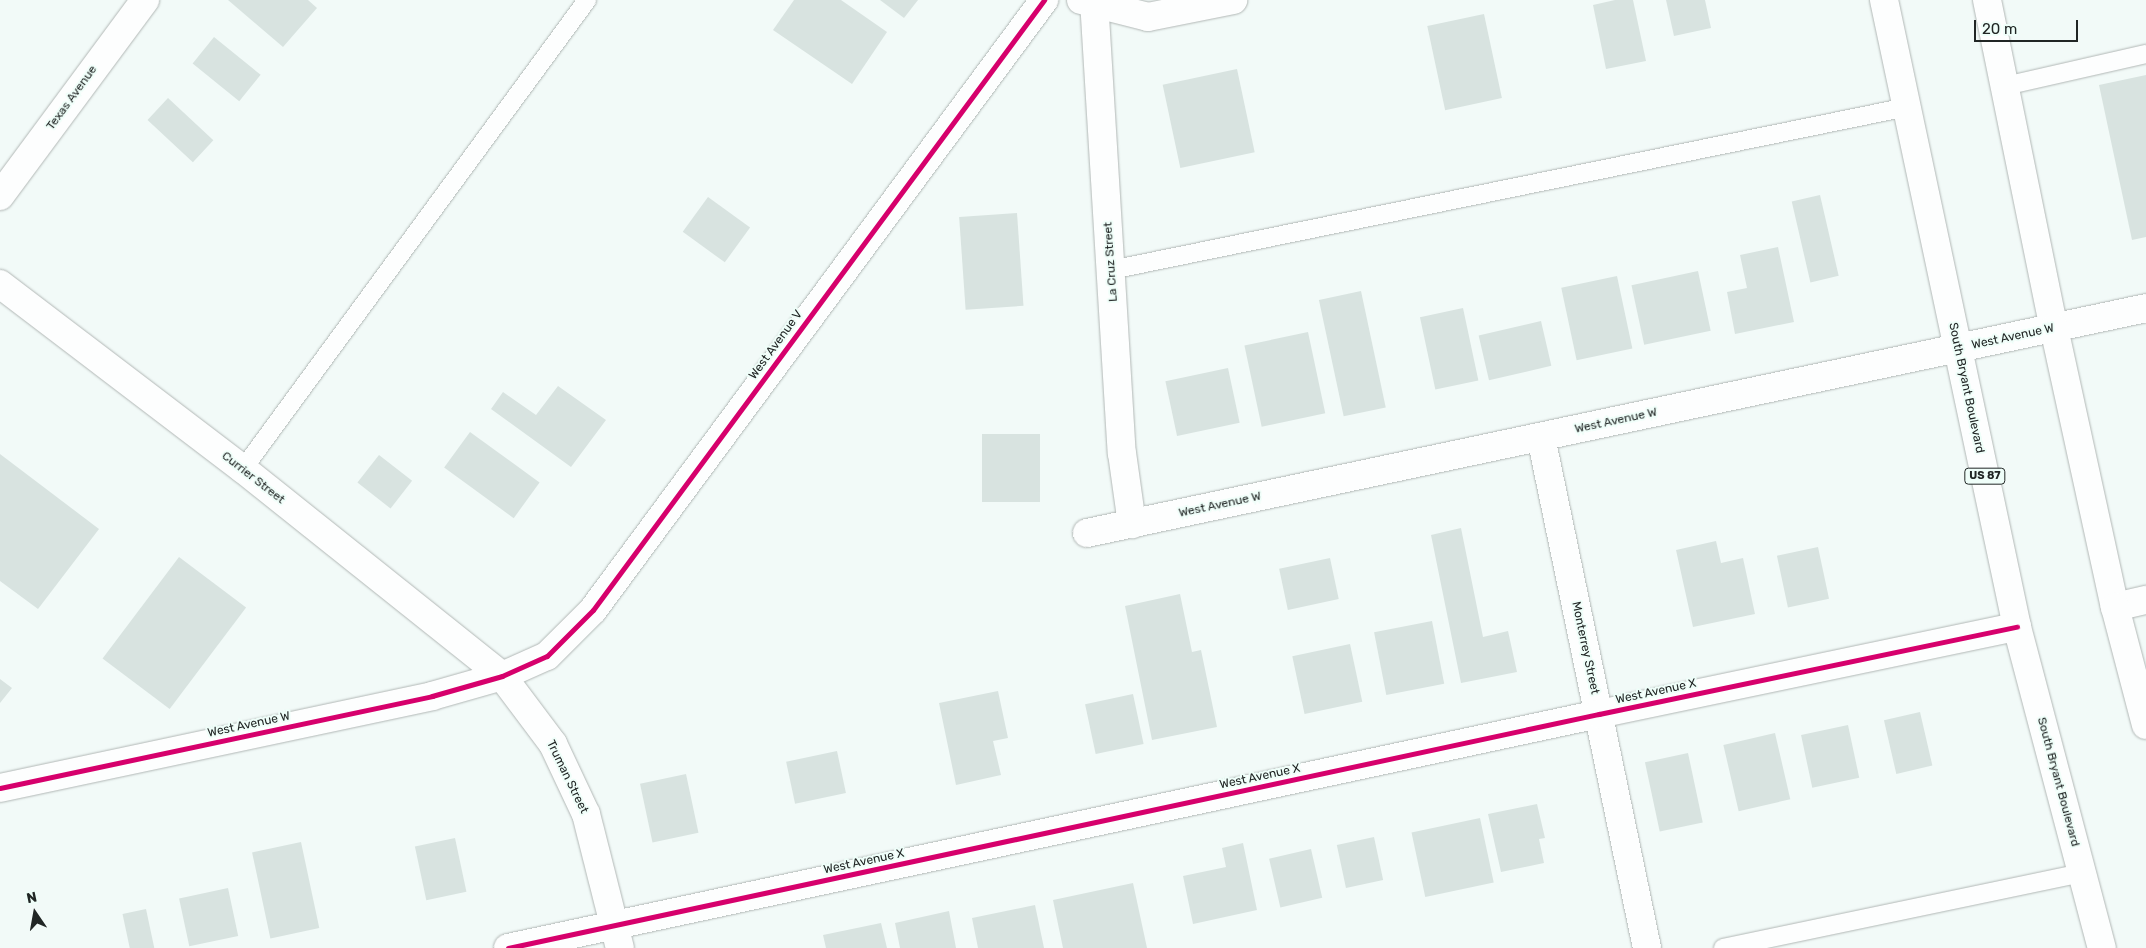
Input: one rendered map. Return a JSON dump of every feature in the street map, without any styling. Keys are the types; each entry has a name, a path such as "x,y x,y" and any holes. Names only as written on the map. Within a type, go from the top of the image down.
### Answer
{"street":[{"name":"Texas Avenue","path":"0,196 144,0"},
{"name":"West Avenue V","path":"502,676 547,656 593,610 1044,0"},
{"path":"1090,1 1148,17 1233,0"},
{"name":"South Bryant Boulevard","path":"1884,0 2017,627 2102,948"},
{"path":"1987,0 2054,328 2115,606 2146,725"},
{"name":"La Cruz Street","path":"1090,1 1111,270 1122,453 1132,524"},
{"name":"Currier Street","path":"0,284 243,469 502,676"},
{"name":"West Avenue W","path":"1087,533 2146,308"},
{"name":"Monterrey Street","path":"1541,437 1647,948"},
{"path":"2115,606 2146,600"},
{"name":"West Avenue X","path":"508,948 618,937 1599,714 2017,627"},
{"name":"West Avenue W","path":"0,788 432,696 502,676"},
{"name":"Truman Street","path":"502,676 553,744 586,814 618,937"}],"lane":[{"path":"243,469 587,0"},
{"path":"2005,86 2146,54"},
{"path":"1111,270 1907,107"},
{"path":"1723,948 2083,874"}],"building":[{"path":"228,0 308,0 317,8 283,47"},
{"path":"794,0 841,0 887,32 852,84 773,30"},
{"path":"880,0 918,0 904,18"},
{"path":"1615,0 1633,0 1646,61 1606,69 1593,5"},
{"path":"1666,0 1705,0 1711,28 1674,36"},
{"path":"1484,14 1502,98 1445,110 1427,26"},
{"path":"214,37 261,75 239,101 193,63"},
{"path":"1237,69 1255,152 1180,168 1163,85"},
{"path":"2146,75 2146,237 2132,240 2099,85"},
{"path":"168,98 213,140 193,162 148,120"},
{"path":"1820,195 1839,276 1810,282 1792,202"},
{"path":"708,197 750,228 725,262 683,232"},
{"path":"1017,213 1023,306 966,310 959,217"},
{"path":"1778,247 1794,322 1735,334 1727,292 1747,288 1740,255"},
{"path":"1698,271 1711,331 1644,345 1631,285"},
{"path":"1617,276 1632,348 1577,360 1561,288"},
{"path":"1361,291 1386,407 1344,416 1319,300"},
{"path":"1463,308 1478,380 1435,390 1420,317"},
{"path":"1541,321 1551,366 1489,380 1479,335"},
{"path":"1308,332 1325,413 1262,427 1244,346"},
{"path":"1228,368 1240,423 1177,436 1165,381"},
{"path":"558,386 606,420 571,467 491,409 503,392 536,415"},
{"path":"470,432 540,483 514,518 444,468"},
{"path":"982,434 1040,434 1040,502 982,502"},
{"path":"0,454 99,529 38,609 0,581"},
{"path":"379,455 412,481 391,508 357,483"},
{"path":"1461,528 1483,637 1508,631 1517,672 1461,683 1431,535"},
{"path":"1716,541 1721,563 1743,558 1755,614 1693,627 1676,550"},
{"path":"1818,547 1829,599 1788,608 1777,556"},
{"path":"179,557 246,608 170,709 103,658"},
{"path":"1330,558 1339,599 1288,610 1279,569"},
{"path":"1180,594 1192,652 1201,650 1217,727 1152,740 1125,606"},
{"path":"1432,621 1444,684 1386,695 1374,632"},
{"path":"1350,644 1362,702 1305,714 1292,656"},
{"path":"0,679 12,688 0,703"},
{"path":"998,691 1008,738 993,741 1001,775 956,785 939,703"},
{"path":"1133,694 1144,744 1096,754 1085,704"},
{"path":"1920,712 1932,766 1896,774 1884,720"},
{"path":"1848,725 1859,778 1812,788 1801,735"},
{"path":"1775,733 1790,799 1739,811 1723,745"},
{"path":"837,751 846,793 795,804 786,762"},
{"path":"1688,753 1703,822 1660,832 1645,762"},
{"path":"686,774 698,833 653,842 640,784"},
{"path":"1537,804 1545,838 1539,839 1544,863 1501,872 1488,814"},
{"path":"1480,818 1494,883 1425,897 1412,833"},
{"path":"1374,837 1383,880 1346,888 1337,845"},
{"path":"455,838 466,892 426,900 415,847"},
{"path":"301,842 319,928 270,938 252,852"},
{"path":"1243,843 1257,910 1193,924 1183,876 1226,867 1222,848"},
{"path":"1311,849 1322,898 1280,907 1269,859"},
{"path":"1133,883 1147,948 1063,948 1053,900"},
{"path":"228,888 238,936 189,946 179,898"},
{"path":"1035,905 1044,948 978,948 972,918"},
{"path":"146,909 154,948 130,948 123,914"},
{"path":"949,911 956,948 900,948 895,923"},
{"path":"881,923 887,948 826,948 823,935"}],"cycle path":[{"path":"0,788 432,696 502,676 547,656 593,610 1044,0"},
{"path":"508,948 1599,714 2017,627"}]}
